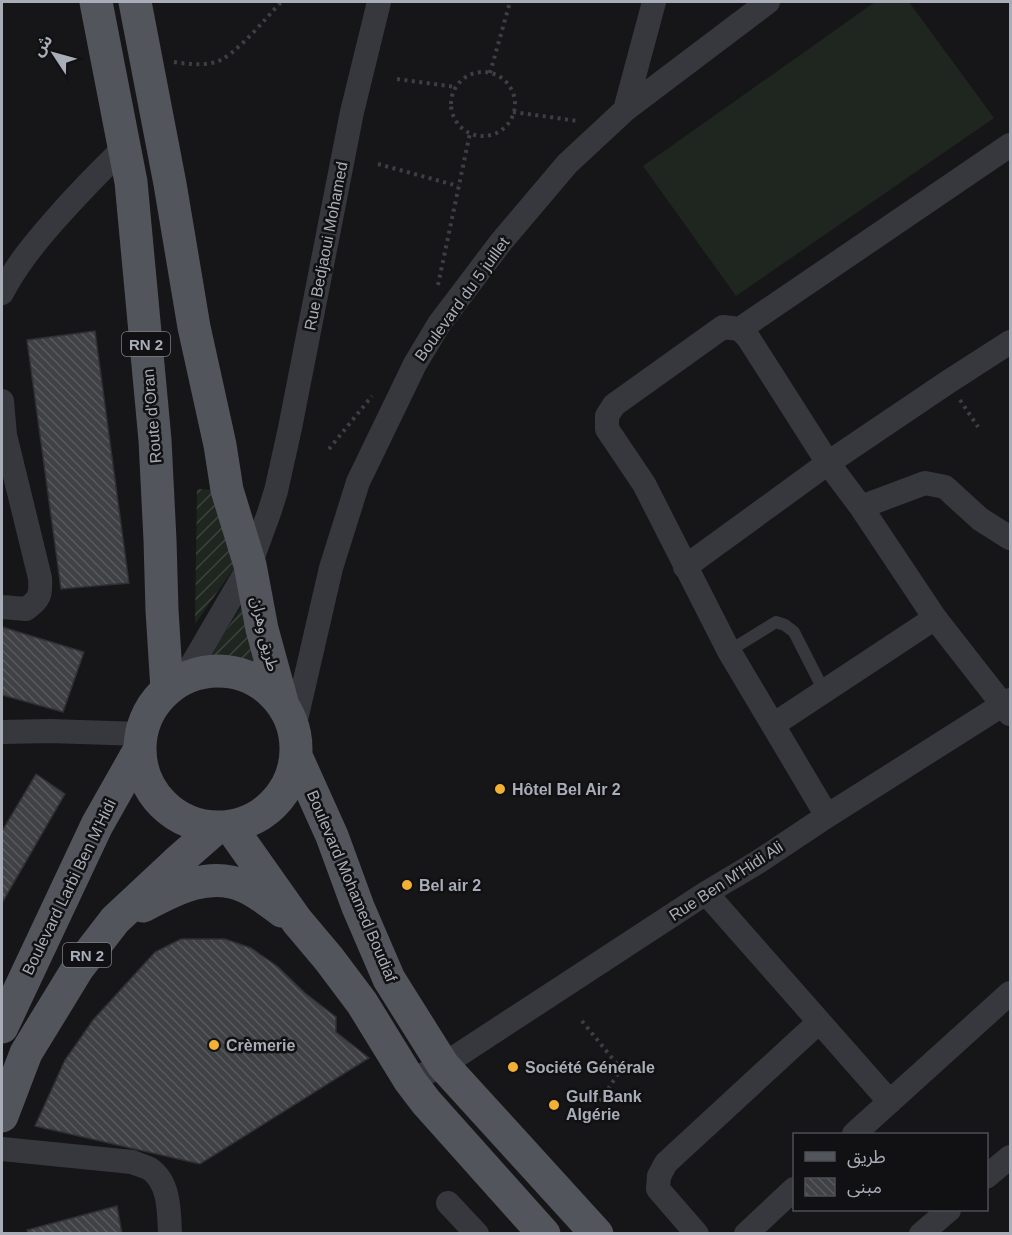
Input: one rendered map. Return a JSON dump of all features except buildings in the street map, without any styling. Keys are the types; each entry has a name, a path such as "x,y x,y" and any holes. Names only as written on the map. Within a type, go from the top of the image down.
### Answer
{"main road":[{"name":"Route d'Oran","path":"96,2 130,182 156,440 162,610 175,685"},
{"name":"RN 2","path":"135,2 170,184 194,327 220,445 227,490 250,565"},
{"name":"طريق وهران","path":"250,565 262,629 290,729"},
{"path":"220,670 243,675 265,685 290,729 291,776 282,794 267,810 250,821 224,827 197,824 178,817 162,804 150,788 142,769 140,742 147,716 158,699 175,685 196,674 220,670"},
{"name":"Boulevard Mohamed Boudiaf","path":"290,729 358,907 389,979 444,1065 597,1233"},
{"name":"Boulevard Larbi Ben M'Hidi","path":"2,1027 97,825 140,742"},
{"name":"RN 2","path":"2,1116 26,1053 78,968 115,920 176,863 224,827"},
{"path":"224,827 329,959 362,1004 410,1081 426,1102 544,1233"},
{"path":"115,920 168,893 196,882 212,880 231,881 247,888 297,921"}],"street":[{"name":"Rue Bedjaoui Mohamed","path":"175,685 250,565 276,491 352,112 379,2"},
{"path":"625,110 654,2"},
{"name":"Boulevard du 5 juillet","path":"290,729 331,568 358,483 415,364 439,324 501,242 567,164 625,110 768,2"},
{"path":"827,816 729,651 644,484 607,429 608,416 614,405 723,327 740,329 1011,145"},
{"path":"2,293 30,249 95,176 124,148"},
{"path":"740,329 749,339 828,463 861,507 935,618 1008,706"},
{"path":"685,567 828,463 1011,342"},
{"path":"2,402 3,438 40,578 40,592 36,602 26,609 2,607"},
{"path":"861,507 925,483 945,487 980,519 1011,538"},
{"path":"774,725 935,618"},
{"name":"Rue Ben M'Hidi Ali","path":"410,1081 444,1065 827,816 1008,706"},
{"path":"2,732 50,731 140,742"},
{"path":"705,894 890,1102"},
{"path":"855,1133 1011,993"},
{"path":"697,1233 658,1188 659,1176 666,1163 819,1022"},
{"path":"2,1149 132,1162 151,1170 163,1183 169,1207 171,1233"},
{"path":"988,1176 1011,1157"},
{"path":"746,1233 793,1191"},
{"path":"448,1203 477,1233"},
{"path":"921,1233 947,1211"}],"lane":[{"path":"729,651 776,622 785,625 794,633 824,691"}],"path":[{"path":"146,60 196,65 218,62 236,49 281,2"},
{"path":"490,73 510,2"},
{"path":"481,72 500,77 512,92 514,101 509,122 501,130 491,135 480,136 460,127 451,108 456,87 471,74 481,72"},
{"path":"397,79 456,87"},
{"path":"513,112 582,122"},
{"path":"436,290 470,133"},
{"path":"378,164 458,186"},
{"path":"948,382 978,427"},
{"path":"582,1021 621,1069 599,1103"}],"shaded area":[{"path":"875,2 909,2 994,118 736,296 643,166"},
{"path":"197,489 220,490 234,568 195,624"},
{"path":"244,604 258,676 227,669 196,674"}],"place":[{"name":"Hôtel Bel Air 2","path":"500,789"},
{"name":"Bel air 2","path":"407,885"},
{"name":"Crèmerie","path":"214,1045"},
{"name":"Société Générale","path":"513,1067"},
{"name":"Gulf Bank Algérie","path":"554,1105"}]}
